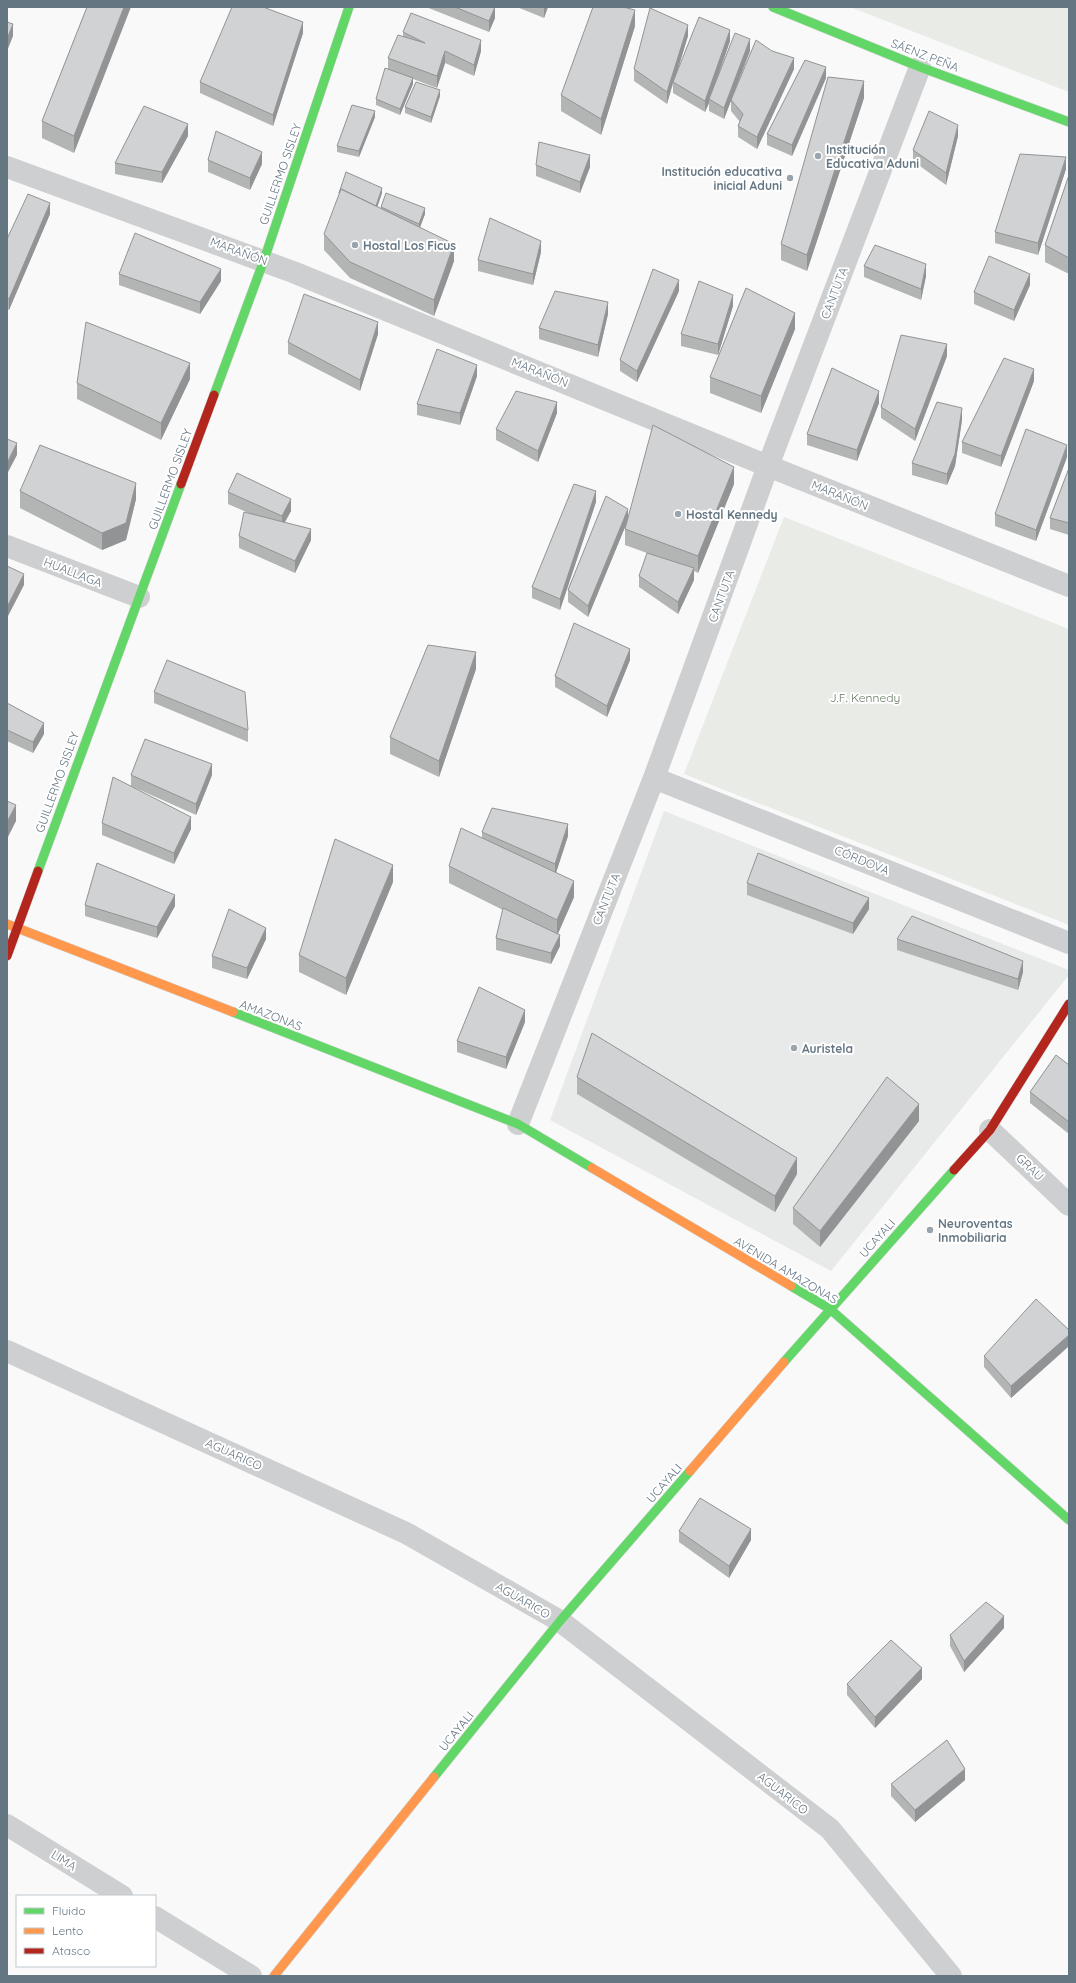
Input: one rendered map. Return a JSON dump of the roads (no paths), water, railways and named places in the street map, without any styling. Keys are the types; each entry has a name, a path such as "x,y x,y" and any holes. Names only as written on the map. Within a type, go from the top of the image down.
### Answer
{"street":[{"name":"GUILLERMO SISLEY","path":"7,956 16,928 264,260 349,7"},
{"name":"SÁENZ PEÑA","path":"774,7 920,67 1069,122"},
{"name":"CANTUTA","path":"518,1124 654,778 768,466 920,67"},
{"name":"MARAÑÓN","path":"7,167 264,260 768,466 1069,586"},
{"name":"HUALLAGA","path":"7,546 139,597"},
{"name":"CÓRDOVA","path":"654,778 1069,943"},
{"name":"AMAZONAS","path":"7,924 518,1124"},
{"name":"UCAYALI","path":"274,1976 560,1621 830,1309 990,1130 1069,1004"},
{"name":"AVENIDA AMAZONAS","path":"518,1124 830,1309 1069,1520"},
{"name":"GRAU","path":"990,1130 1069,1205"},
{"name":"AGUARICO","path":"7,1351 406,1533 560,1621 830,1829 951,1976"},
{"name":"LIMA","path":"7,1825 120,1895"},
{"path":"156,1917 251,1976"}],"place":[{"name":"Institución Educativa Aduni","path":"818,156"},
{"name":"Institución educativa inicial Aduni","path":"790,178"},
{"name":"Hostal Los Ficus","path":"355,245"},
{"name":"Hostal Kennedy","path":"678,514"},
{"name":"Auristela","path":"794,1048"},
{"name":"Neuroventas Inmobiliaria","path":"930,1230"}],"park label":[{"name":"J.F. Kennedy","path":"865,697"}]}
